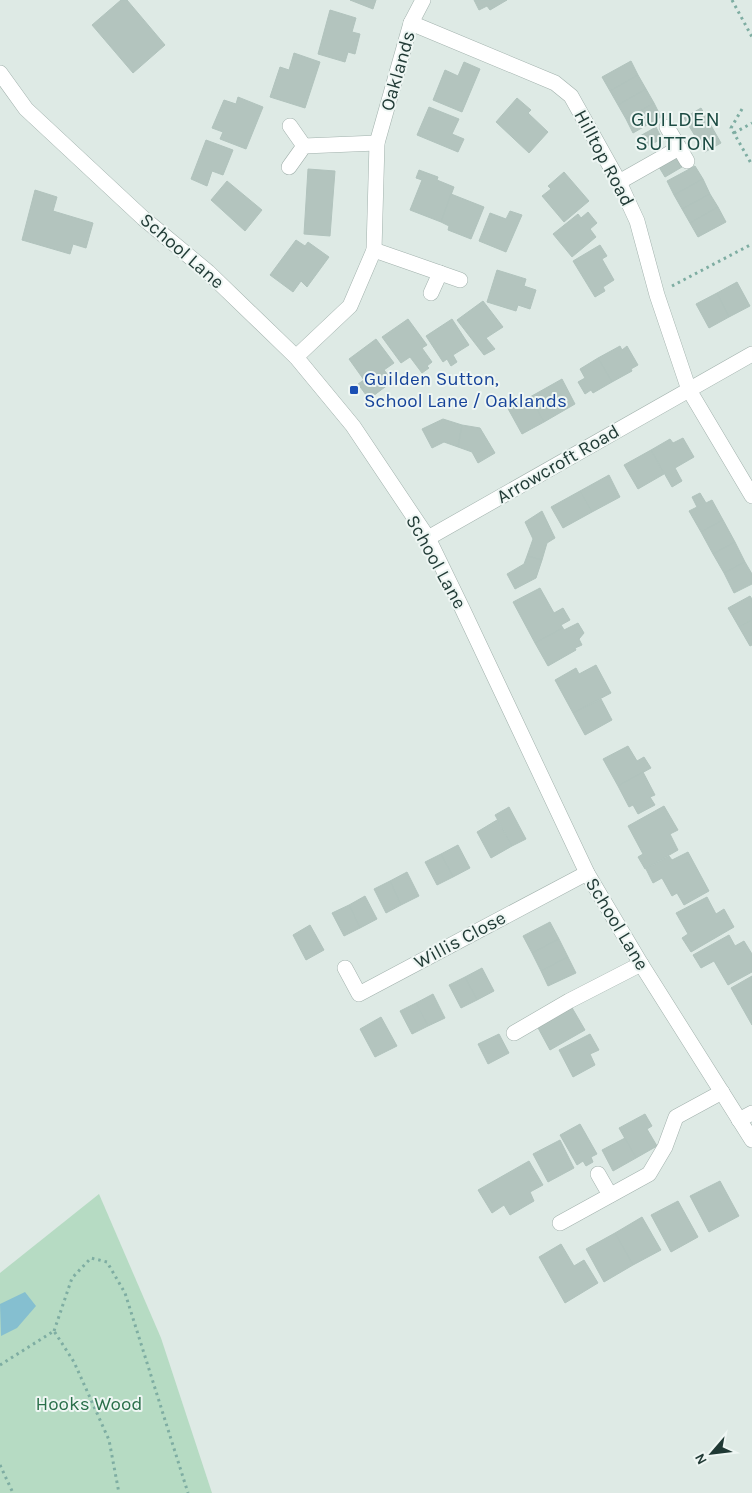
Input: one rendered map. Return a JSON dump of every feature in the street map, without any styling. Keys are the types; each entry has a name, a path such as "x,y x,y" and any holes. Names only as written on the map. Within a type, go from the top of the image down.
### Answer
{"street":[{"name":"Oaklands","path":"296,356 350,306 374,250 377,143 411,23 423,0"},
{"name":"Hilltop Road","path":"411,23 555,82 571,96 619,182 637,222 656,295 689,390"},
{"name":"School Lane","path":"0,73 26,109 143,218 208,272 296,356 353,426 428,538 587,873 641,964 722,1092 745,1117 752,1140"},
{"path":"290,126 304,146"},
{"path":"667,127 687,161"},
{"path":"304,146 377,143"},
{"path":"289,167 304,146"},
{"path":"619,182 678,148"},
{"path":"374,250 460,280"},
{"path":"431,294 440,273"},
{"name":"Arrowcroft Road","path":"428,538 752,354"},
{"path":"689,390 752,496"},
{"name":"Willis Close","path":"345,968 359,994 587,873"},
{"path":"514,1033 569,1001 641,964"},
{"path":"560,1223 649,1174 665,1147 676,1117 722,1092"},
{"path":"598,1174 610,1195"}],"path":[{"path":"732,0 752,37"},
{"path":"742,109 731,128 752,164"},
{"path":"734,133 752,123"},
{"path":"656,295 752,244"},
{"path":"0,1365 54,1331 72,1278 92,1258 107,1262 125,1293 188,1493"},
{"path":"54,1331 74,1362 109,1440 119,1493"},
{"path":"0,1465 13,1493"}],"green space":[{"name":"Hooks Wood","path":"99,1194 161,1338 212,1493 0,1493 0,1273"}],"water":[{"path":"25,1292 36,1306 17,1328 1,1336 0,1304"}],"building":[{"path":"121,0 127,0 165,45 133,73 92,25"},
{"path":"350,0 376,0 373,9"},
{"path":"474,0 507,0 490,10 487,6 479,10"},
{"path":"330,10 356,18 352,32 360,34 355,54 348,52 345,62 318,54"},
{"path":"294,53 320,62 305,108 270,97 280,67 289,70"},
{"path":"631,61 638,75 610,91 602,77"},
{"path":"464,62 480,69 462,112 433,100 445,70 458,76"},
{"path":"638,75 646,89 618,105 610,91"},
{"path":"646,89 654,103 626,119 618,105"},
{"path":"238,97 263,107 246,149 220,139 223,132 212,128 224,100 236,104"},
{"path":"517,98 531,110 528,113 548,132 529,153 496,122"},
{"path":"654,103 661,117 633,133 626,119"},
{"path":"429,107 459,119 452,134 464,139 458,152 417,135"},
{"path":"701,108 721,143 705,152 684,118"},
{"path":"656,127 662,139 645,147 640,136"},
{"path":"206,140 233,150 223,175 212,171 207,186 191,179"},
{"path":"676,157 682,167 665,177 659,167"},
{"path":"695,166 703,179 674,195 667,181"},
{"path":"308,169 335,171 330,236 304,234"},
{"path":"419,170 438,177 437,180 454,187 441,222 410,210 422,180 416,178"},
{"path":"564,172 589,201 564,222 542,196 551,189 548,186"},
{"path":"703,179 710,194 682,209 674,195"},
{"path":"227,181 262,210 245,231 211,200"},
{"path":"35,190 57,197 53,211 93,223 86,248 73,244 70,254 22,240"},
{"path":"451,194 484,207 471,239 448,230 449,226 441,222"},
{"path":"710,194 718,207 690,223 682,209"},
{"path":"718,207 726,222 698,237 690,223"},
{"path":"510,211 522,215 506,252 479,241 490,213 506,219"},
{"path":"588,212 597,223 590,229 596,237 572,257 553,234 578,214 581,218"},
{"path":"296,240 305,246 308,242 329,257 307,287 301,281 293,292 270,275"},
{"path":"600,245 607,256 602,259 614,280 603,287 605,291 595,297 573,261"},
{"path":"497,270 526,279 524,286 536,290 530,309 518,305 516,311 487,302"},
{"path":"737,282 750,306 729,317 717,293"},
{"path":"717,293 729,317 709,328 696,304"},
{"path":"483,301 503,327 486,338 495,349 484,355 457,320"},
{"path":"408,319 427,345 422,348 432,362 427,366 429,368 422,373 410,357 401,363 382,337"},
{"path":"452,319 469,345 453,355 457,362 451,366 447,359 443,362 426,336"},
{"path":"376,339 394,363 384,370 393,381 369,399 358,384 364,380 349,359"},
{"path":"620,346 622,350 627,346 638,365 631,369 632,371 612,382 598,358"},
{"path":"598,358 612,382 593,393 591,390 585,394 578,382 585,378 580,369"},
{"path":"562,379 575,404 544,422 530,397"},
{"path":"530,397 544,422 522,434 506,405 515,400 518,404"},
{"path":"443,419 462,425 458,447 444,442 432,448 422,429"},
{"path":"462,425 480,428 495,453 478,463 472,452 458,447"},
{"path":"683,438 694,457 675,468 682,481 672,487 651,450 670,439 673,443"},
{"path":"651,450 664,474 638,489 624,465"},
{"path":"609,475 620,497 592,512 580,491"},
{"path":"580,491 592,512 563,528 551,507"},
{"path":"700,493 706,503 712,500 723,520 701,532 689,511 697,507 692,497"},
{"path":"542,511 555,538 547,543 542,560 527,556 533,539 525,522"},
{"path":"723,520 735,542 713,554 701,532"},
{"path":"735,542 745,562 724,573 713,554"},
{"path":"527,556 542,560 536,578 515,589 507,574 524,564"},
{"path":"745,562 752,574 752,584 734,593 724,573"},
{"path":"540,588 554,613 563,608 570,620 561,625 563,628 535,643 513,602"},
{"path":"750,596 752,599 752,620 739,627 728,608"},
{"path":"752,620 752,645 750,646 739,627"},
{"path":"578,623 584,633 579,639 582,645 548,666 535,643 563,628 564,630"},
{"path":"596,665 611,693 573,713 555,680 576,668 579,674"},
{"path":"601,699 612,720 585,735 573,713"},
{"path":"628,746 637,761 644,757 651,768 618,786 603,759"},
{"path":"643,772 655,795 650,797 655,805 638,814 633,805 629,807 618,786"},
{"path":"664,806 678,830 670,834 678,850 645,869 638,857 643,854 628,826"},
{"path":"509,807 526,839 512,846 495,815"},
{"path":"497,820 512,846 491,858 477,832"},
{"path":"458,845 470,868 453,877 441,854"},
{"path":"688,852 709,891 684,905 677,893 672,896 662,878 653,883 646,869 669,856 672,860"},
{"path":"441,854 453,877 437,885 425,862"},
{"path":"407,872 419,896 401,905 390,881"},
{"path":"390,881 401,905 386,913 374,889"},
{"path":"365,896 377,919 360,928 349,905"},
{"path":"707,897 716,914 724,909 734,927 691,952 682,938 688,934 676,913"},
{"path":"349,905 360,928 344,936 332,913"},
{"path":"550,922 559,939 532,953 523,936"},
{"path":"310,925 324,950 306,960 293,935"},
{"path":"729,935 735,946 744,941 752,954 752,972 728,985 714,961 701,968 693,955"},
{"path":"559,939 568,957 541,971 532,953"},
{"path":"568,957 576,973 548,986 541,971"},
{"path":"482,968 494,991 477,1000 465,977"},
{"path":"752,976 752,1025 731,988"},
{"path":"465,977 477,1000 461,1008 449,985"},
{"path":"433,994 445,1018 428,1026 416,1003"},
{"path":"416,1003 428,1026 412,1034 400,1011"},
{"path":"571,1006 585,1030 550,1050 537,1026"},
{"path":"381,1017 397,1046 375,1057 360,1029"},
{"path":"499,1034 509,1053 488,1064 478,1044"},
{"path":"590,1034 599,1050 590,1054 595,1065 573,1077 559,1050"},
{"path":"645,1114 652,1126 647,1129 657,1146 636,1158 619,1128"},
{"path":"580,1124 597,1154 591,1157 593,1162 586,1166 583,1161 577,1165 560,1135"},
{"path":"625,1138 636,1158 613,1171 602,1150"},
{"path":"560,1140 574,1168 548,1182 533,1154"},
{"path":"529,1161 543,1185 530,1192 534,1201 510,1215 504,1205 492,1213 478,1190"},
{"path":"720,1181 739,1216 709,1232 690,1196"},
{"path":"678,1201 698,1237 671,1252 651,1215"},
{"path":"642,1217 661,1250 633,1265 615,1233"},
{"path":"615,1233 633,1265 604,1282 586,1249"},
{"path":"561,1244 574,1266 584,1260 598,1283 565,1303 539,1257"}],"place":[{"name":"Guilden Sutton, School Lane / Oaklands","path":"354,390"}],"district":[{"name":"GUILDEN SUTTON","path":"676,131"}]}
